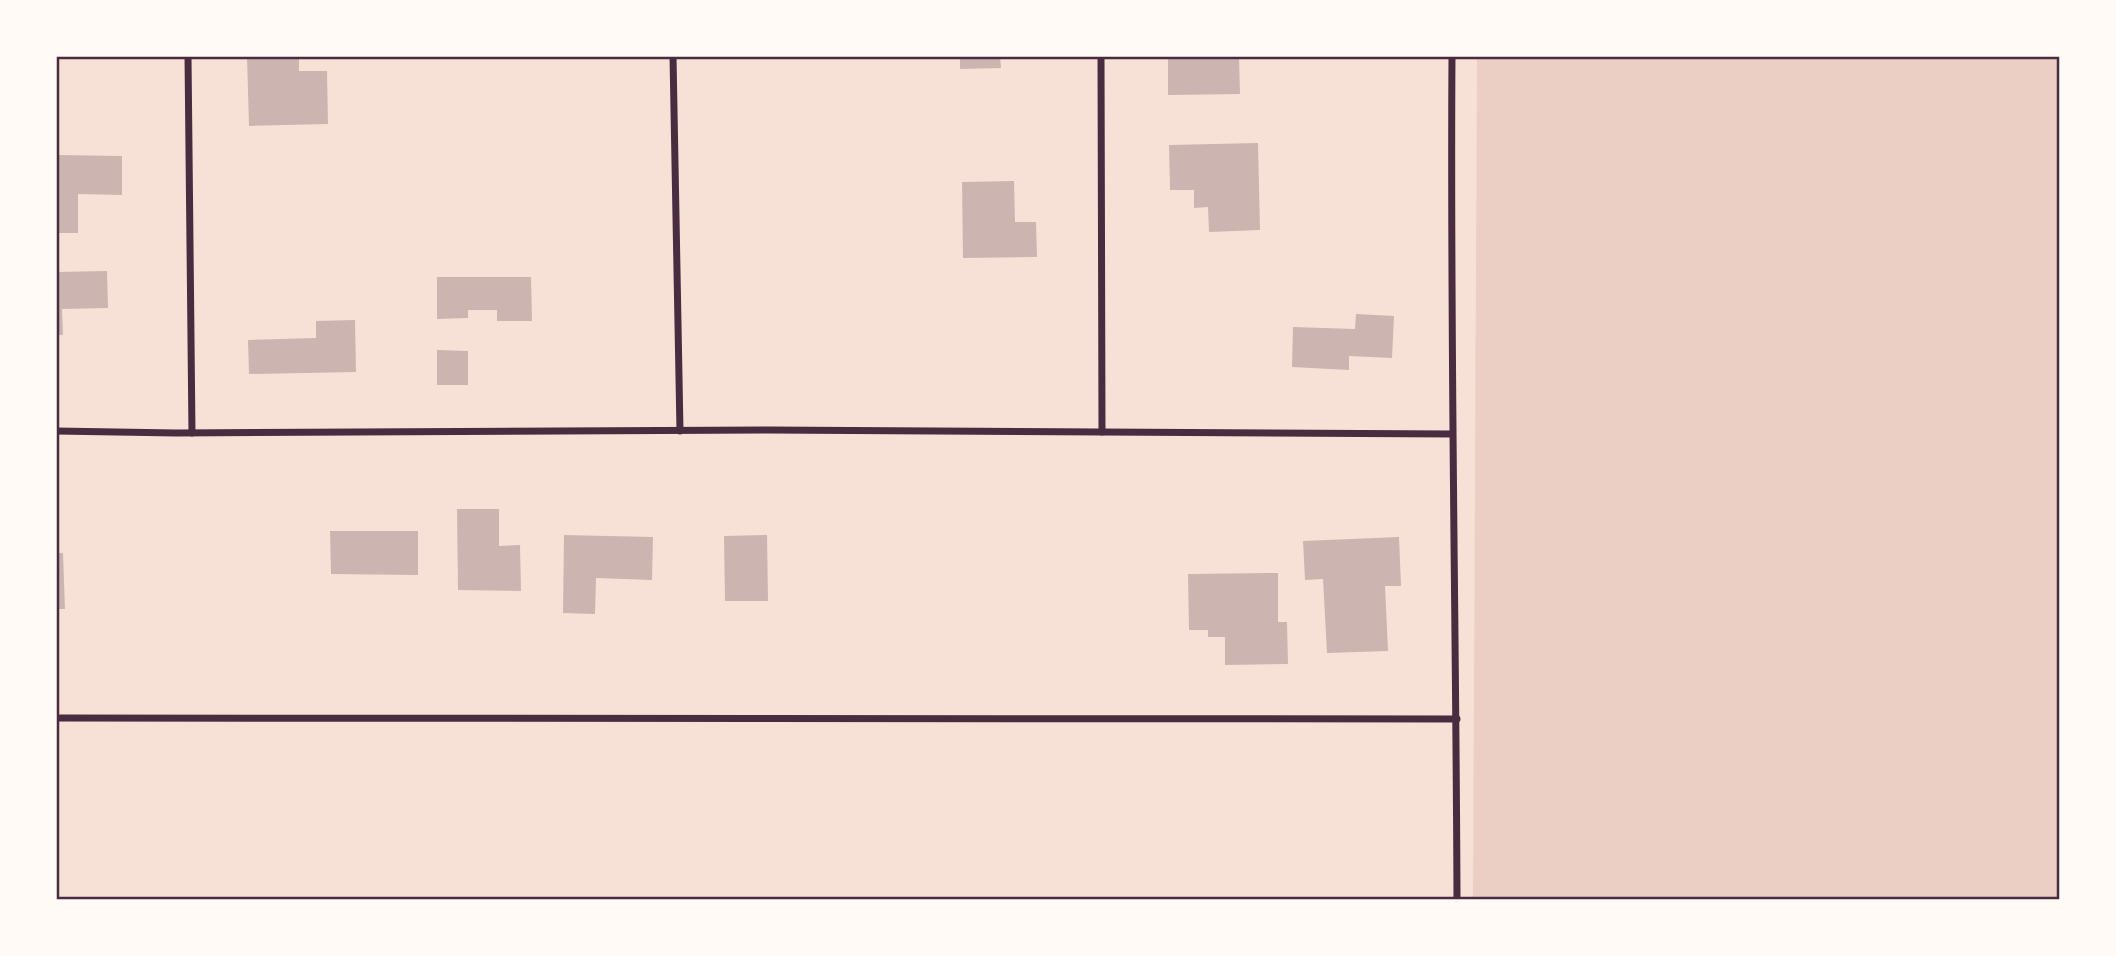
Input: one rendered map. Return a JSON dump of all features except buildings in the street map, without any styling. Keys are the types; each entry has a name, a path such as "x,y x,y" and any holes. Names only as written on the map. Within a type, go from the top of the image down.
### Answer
{"street":[{"path":"188,56 192,433"},
{"path":"673,56 680,431"},
{"path":"1101,56 1102,432"},
{"path":"1452,56 1452,434 1457,900"},
{"path":"56,431 1452,434"},
{"path":"56,718 1457,719"}],"shaded area":[{"path":"1477,56 2060,56 2060,900 1473,900"}]}
